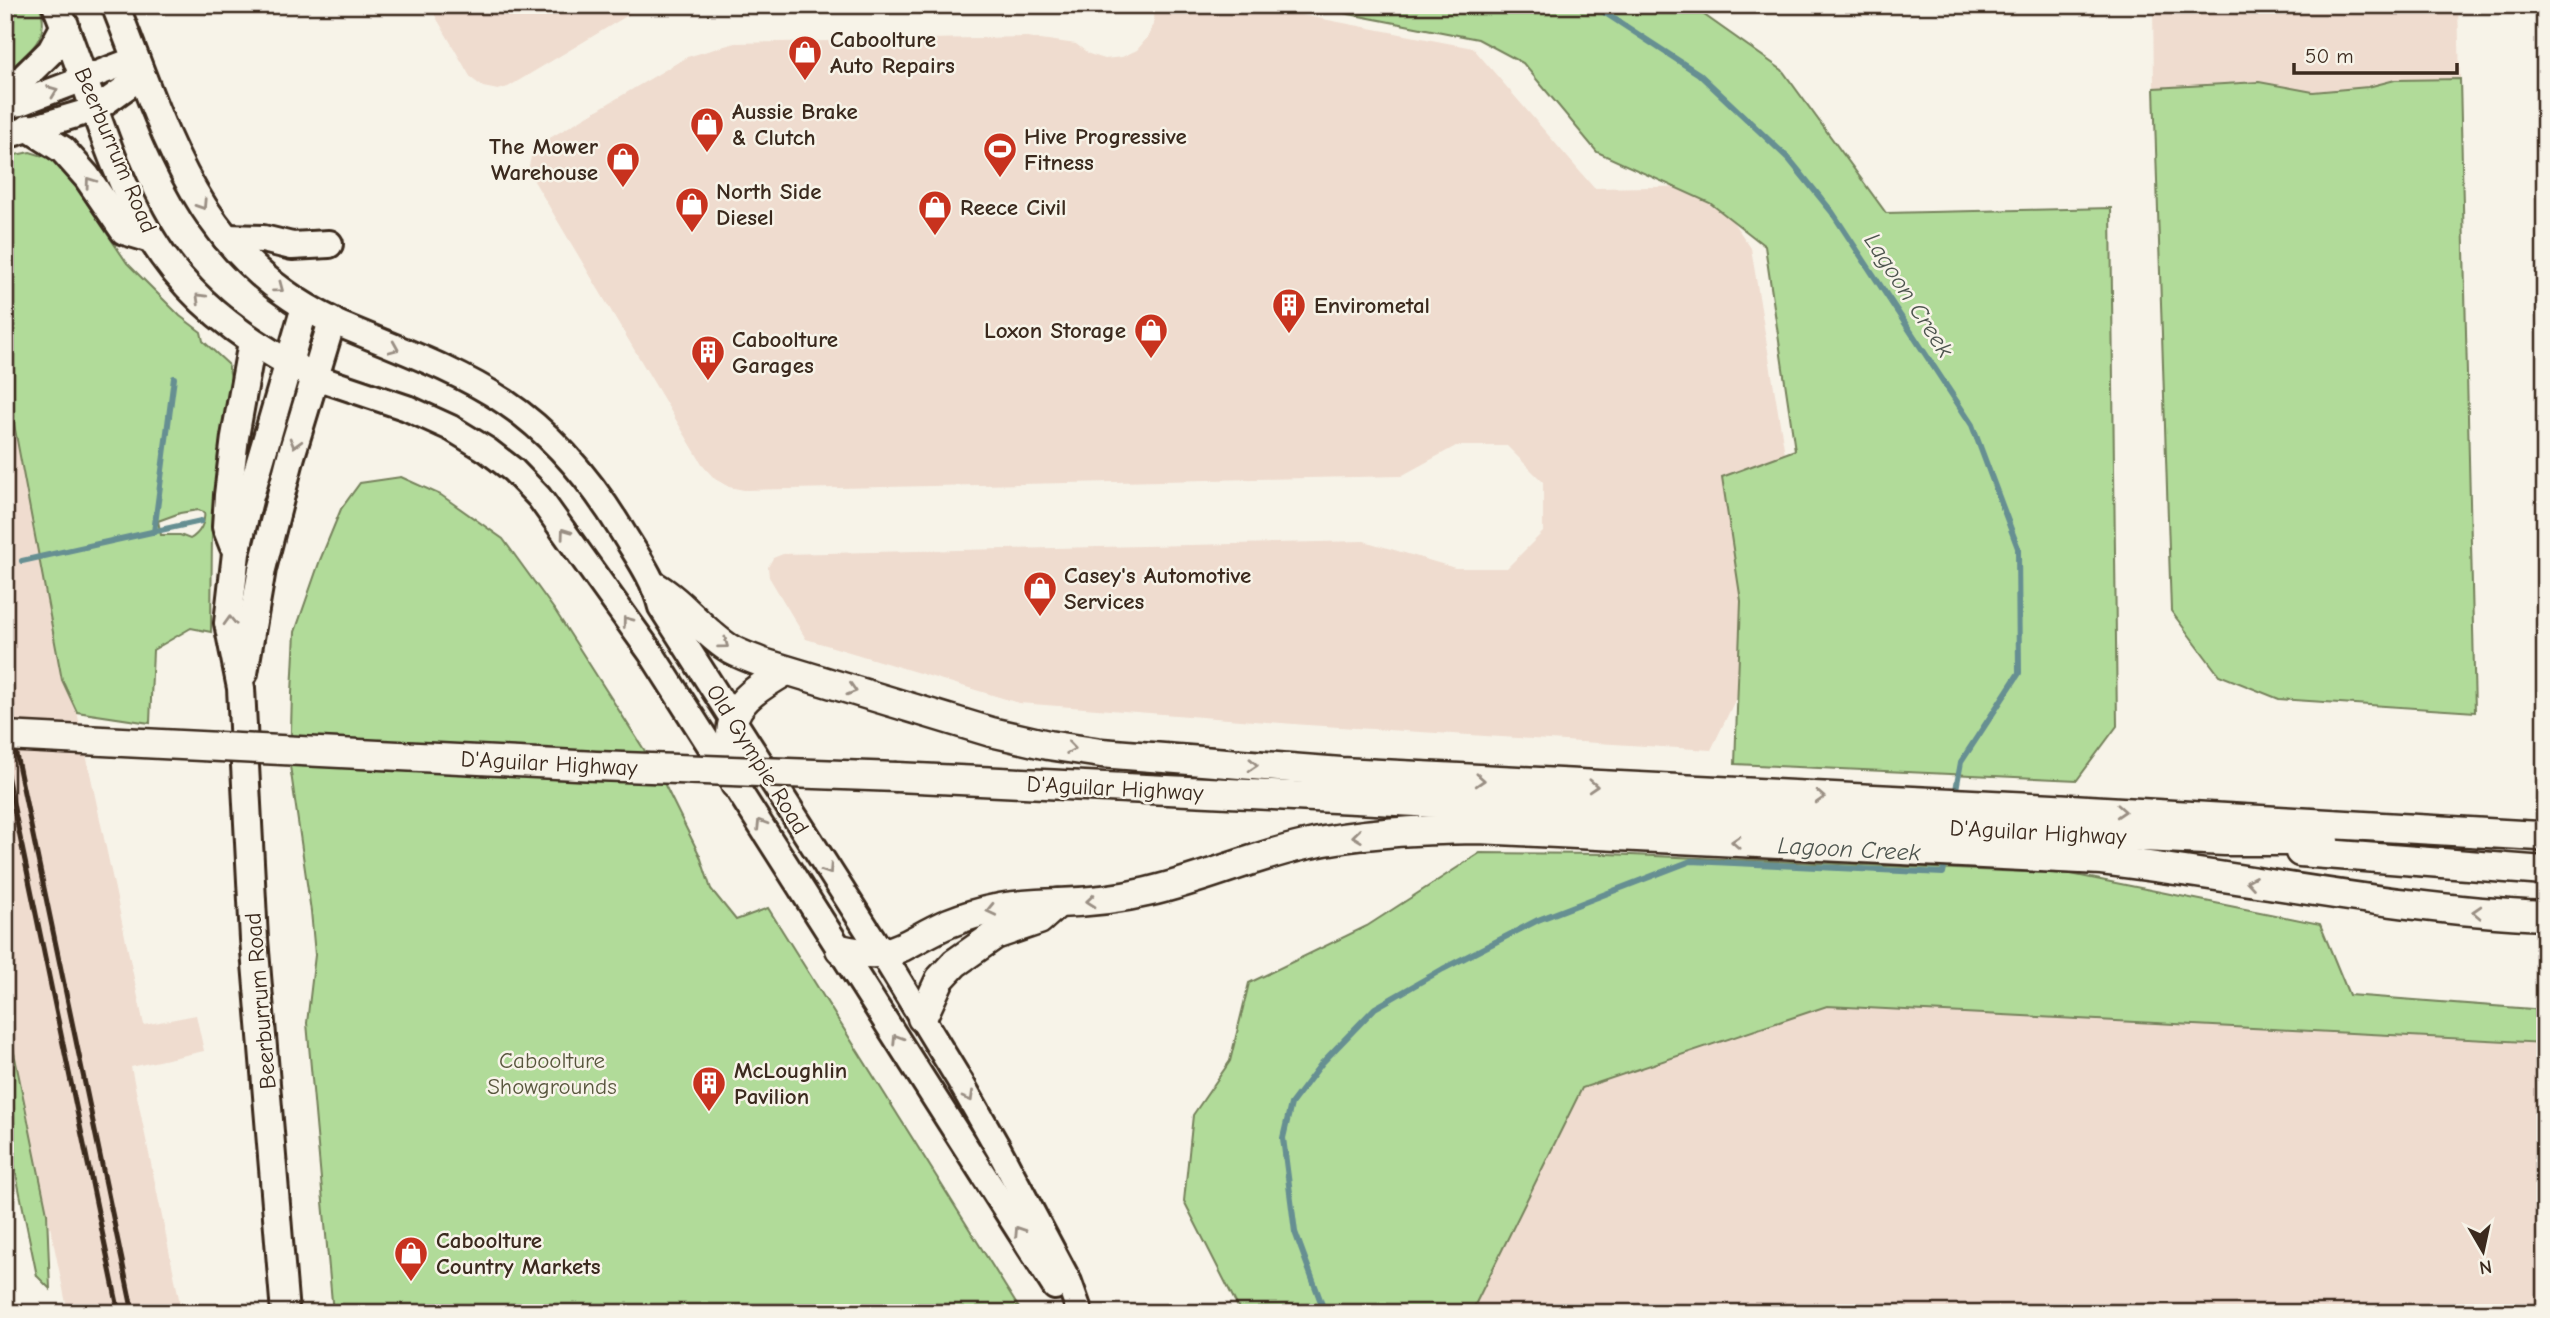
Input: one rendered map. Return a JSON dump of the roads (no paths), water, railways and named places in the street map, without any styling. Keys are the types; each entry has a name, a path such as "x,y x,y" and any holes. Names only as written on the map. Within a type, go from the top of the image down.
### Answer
{"highway":[{"path":"656,586 674,598 696,622 728,648 786,671 991,732 1101,753 1525,782 2053,807 2539,835 2545,838"},
{"path":"735,784 731,751 733,720 743,700 759,686 786,671"},
{"name":"D'Aguilar Highway","path":"5,736 2026,832 2225,841 2302,840 2545,851"},
{"path":"840,949 857,953 882,953 901,949 948,923 981,912 1012,905 1095,901 1147,892 1273,854 1346,838 1425,830 1478,829 2101,860 2382,902 2465,912 2545,916"},
{"name":"D'Aguilar Highway","path":"2225,841 2313,853 2545,871"},
{"path":"922,1018 935,987 954,963 995,935 1039,920 1058,903"}],"main road":[{"path":"115,5 181,172 226,238 254,268 305,307 332,321"},
{"path":"5,96 51,51 60,15"},
{"name":"Beerburrum Road","path":"60,15 135,208 151,239 196,295 252,342 314,377"},
{"path":"5,105 20,103 85,78 139,67"},
{"path":"17,132 96,109 139,67"},
{"path":"17,132 63,150 87,177 124,231 151,239"},
{"path":"226,238 263,239 292,247 328,244"},
{"name":"Beerburrum Road","path":"285,1313 254,939 241,688 228,623 236,553 305,307"},
{"name":"Beerburrum Road","path":"241,688 262,569 314,377 332,321"},
{"name":"Old Gympie Road","path":"332,321 473,383 505,402 541,430 592,486 656,586 661,607 922,1018 998,1148 1069,1282 1078,1309"},
{"path":"236,553 226,527 235,437 252,342"},
{"name":"Old Gympie Road","path":"314,377 428,416 487,450 513,470 539,497 651,653 1056,1289 1078,1309"}],"waterway":[{"name":"Lagoon Creek","path":"1593,5 1699,74 1789,159 1832,212 1972,425 2018,548 2019,673 1961,762 1955,795"},
{"path":"154,532 174,378"},
{"path":"22,561 201,521"},
{"name":"Lagoon Creek","path":"1325,1313 1295,1232 1283,1138 1291,1104 1322,1063 1375,1008 1538,920 1691,861 1943,873 1946,858"}],"railway":[{"path":"5,702 133,1313"},
{"path":"5,765 119,1313"}],"place":[{"name":"Caboolture Auto Repairs","path":"805,82"},
{"name":"Aussie Brake & Clutch","path":"707,154"},
{"name":"Hive Progressive Fitness","path":"1000,179"},
{"name":"The Mower Warehouse","path":"623,189"},
{"name":"North Side Diesel","path":"692,234"},
{"name":"Reece Civil","path":"935,237"},
{"name":"Envirometal","path":"1289,335"},
{"name":"Loxon Storage","path":"1151,360"},
{"name":"Caboolture Garages","path":"708,382"},
{"name":"Casey's Automotive Services","path":"1040,618"},
{"name":"McLoughlin Pavilion","path":"709,1113"},
{"name":"Caboolture Country Markets","path":"411,1283"}],"park label":[{"name":"Caboolture Showgrounds","path":"552,1073"}]}
